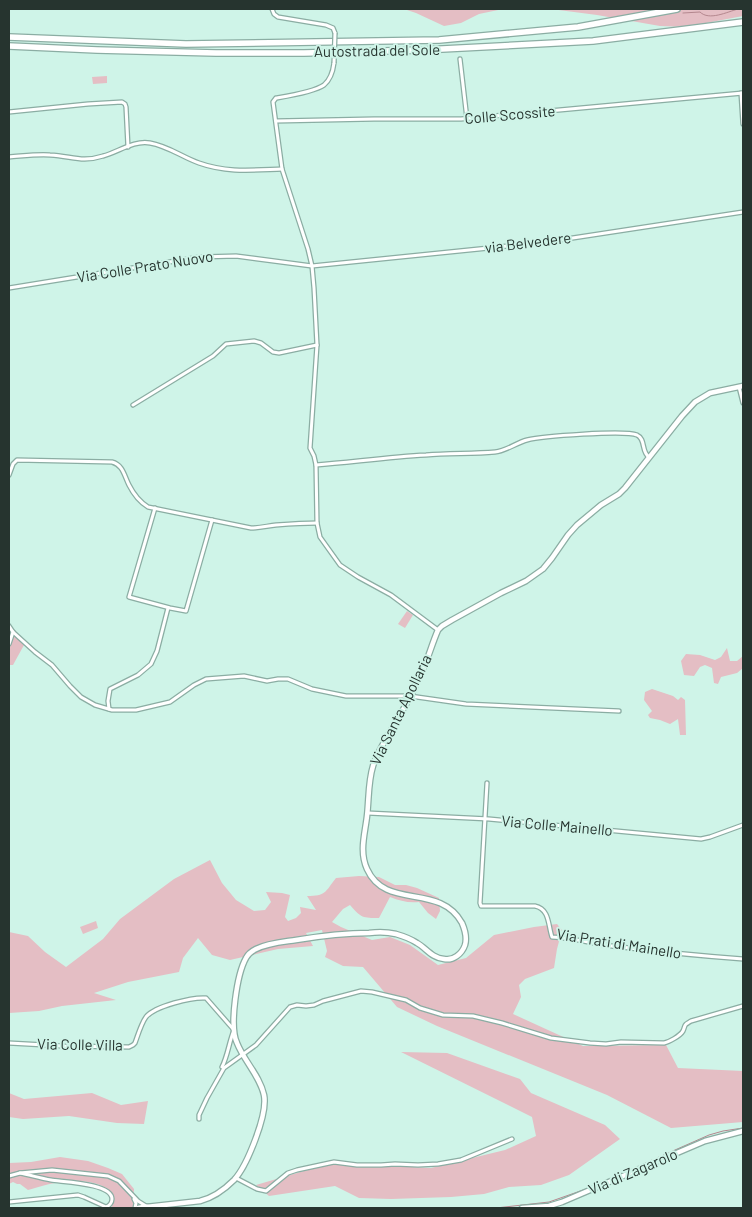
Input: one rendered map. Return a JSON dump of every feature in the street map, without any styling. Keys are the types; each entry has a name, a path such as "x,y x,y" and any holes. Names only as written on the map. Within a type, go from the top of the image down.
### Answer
{"highway":[{"name":"Autostrada del Sole","path":"9,37 186,44 439,40 578,28 677,9"},
{"name":"Autostrada del Sole","path":"9,46 97,50 304,53 422,50 592,41 743,22"}],"street":[{"path":"272,9 278,17 326,24 335,33 334,63 330,76 322,86 299,94 274,99 273,103 282,169 312,266 317,344 310,448 316,465 317,523 320,537 340,565 391,595 438,630 452,620 526,581 543,569 577,525 625,488 682,416 698,400 712,393 741,387 743,403"},
{"path":"460,59 467,119"},
{"path":"742,93 743,124"},
{"name":"Colle Scossite","path":"276,121 467,119 742,93"},
{"path":"9,112 122,102 126,108 128,147"},
{"path":"9,158 40,154 88,160 146,142 161,145 196,162 219,169 282,169"},
{"name":"via Belvedere","path":"312,266 553,241 743,212"},
{"name":"Via Colle Prato Nuovo","path":"9,288 210,256 236,256 312,266"},
{"path":"133,405 213,356 226,344 254,341 273,352 279,353 317,344"},
{"path":"316,465 389,457 496,452 531,440 558,436 617,433 639,436 645,454 649,457"},
{"path":"9,475 17,460 112,462 121,467 129,484 148,507 252,528 317,523"},
{"path":"155,508 129,597 168,608 186,611 212,520"},
{"path":"109,709 110,689 138,675 152,662 168,608"},
{"path":"9,626 34,652 52,665 81,697 95,705 109,709 136,710 170,702 206,679 244,676 267,681 288,679 312,689 346,696 410,696 466,704 619,711"},
{"name":"Via Santa Apollaria","path":"137,1208 207,1200 236,1178 250,1153 259,1131 265,1100 261,1086 236,1041 234,1030 235,1002 240,973 246,957 256,948 274,943 323,936 380,932 416,942 435,957 443,960 453,958 463,950 466,942 464,930 459,919 450,909 439,902 390,891 377,884 372,878 365,862 362,848 374,762 422,674 438,630"},
{"path":"9,644 13,632"},
{"path":"485,819 487,783"},
{"name":"Via Colle Mainello","path":"368,813 485,819 700,839 708,838 743,825"},
{"name":"Via Prati di Mainello","path":"485,819 481,906 535,906 541,908 546,914 552,937 686,955 743,959"},
{"path":"217,1079 224,1068 262,1039 288,1008 297,1005 312,1005 361,991 406,1000 425,1010 443,1015 473,1016 502,1023 542,1037 606,1044 621,1042 662,1044 681,1034 684,1026 691,1021 743,1006"},
{"name":"Via Colle Villa","path":"9,1043 129,1047 135,1043 146,1018 152,1012 168,1005 196,998 206,998 234,1030"},
{"path":"199,1119 226,1060 230,1038 234,1030"},
{"name":"Via di Zagarolo","path":"522,1208 549,1206 562,1202 705,1141 743,1131"},
{"path":"236,1178 257,1189 266,1191 288,1173 334,1162 381,1165 438,1164 461,1160 512,1139"},
{"path":"9,1176 52,1170 106,1176 119,1181 136,1202 137,1208"},
{"path":"9,1202 78,1195 104,1207 109,1206 112,1201 109,1192 96,1186 20,1174"},
{"path":"130,1194 149,1207"},
{"name":"Via Santa Apollaria","path":"164,1208 172,1204"}],"shaded area":[{"path":"404,9 503,9 479,14 461,23 444,26"},
{"path":"551,9 743,9 743,16 685,27 660,26"},
{"path":"107,76 107,83 93,84 92,77"},
{"path":"407,611 413,615 405,628 398,624"},
{"path":"14,635 24,645 13,665 9,665 9,648"},
{"path":"727,648 730,661 737,661 743,656 743,668 737,673 721,677 718,684 714,683 712,668 705,665 700,667 694,676 684,675 681,661 686,654 700,655 715,660 721,657"},
{"path":"652,689 673,696 678,700 681,697 685,700 686,735 680,735 678,719 670,724 650,718 648,715 652,711 644,700 645,692"},
{"path":"210,860 222,883 236,900 254,911 265,910 271,902 266,892 290,895 285,917 288,921 296,918 301,913 300,907 316,910 307,896 322,894 336,878 379,877 395,885 417,888 439,898 440,911 436,919 419,902 404,901 390,897 379,918 363,916 357,913 350,905 343,909 332,922 372,940 390,937 410,945 438,965 466,958 494,935 557,924 562,930 554,968 525,979 519,985 521,997 513,1014 583,1046 666,1045 678,1068 743,1071 743,1122 671,1128 607,1095 437,1026 397,1007 363,967 343,966 325,957 327,951 322,930 306,933 313,946 278,949 230,960 212,955 198,938 183,958 179,972 128,982 94,993 116,1000 62,1006 39,1011 9,1013 9,932 28,936 45,952 66,967 103,939 120,919 174,879"},
{"path":"96,921 98,928 83,934 80,927"},
{"path":"401,1052 447,1053 520,1079 531,1093 605,1125 620,1139 569,1175 541,1185 509,1187 484,1194 391,1199 359,1198 335,1186 269,1196 256,1185 331,1163 431,1168 505,1150 536,1136 532,1117"},
{"path":"9,1093 24,1099 92,1093 121,1105 148,1101 144,1124 117,1123 69,1116 23,1119 9,1117"},
{"path":"60,1157 88,1161 122,1174 134,1189 132,1208 111,1208 114,1199 112,1193 95,1183 68,1181 28,1190 20,1184 13,1182 9,1184 9,1163 31,1162"}],"waterway":[{"path":"683,13 700,12 704,15 713,16 738,9"},
{"path":"641,1165 709,1135 743,1128"},
{"path":"496,1208 549,1202 589,1188 637,1167"}]}
